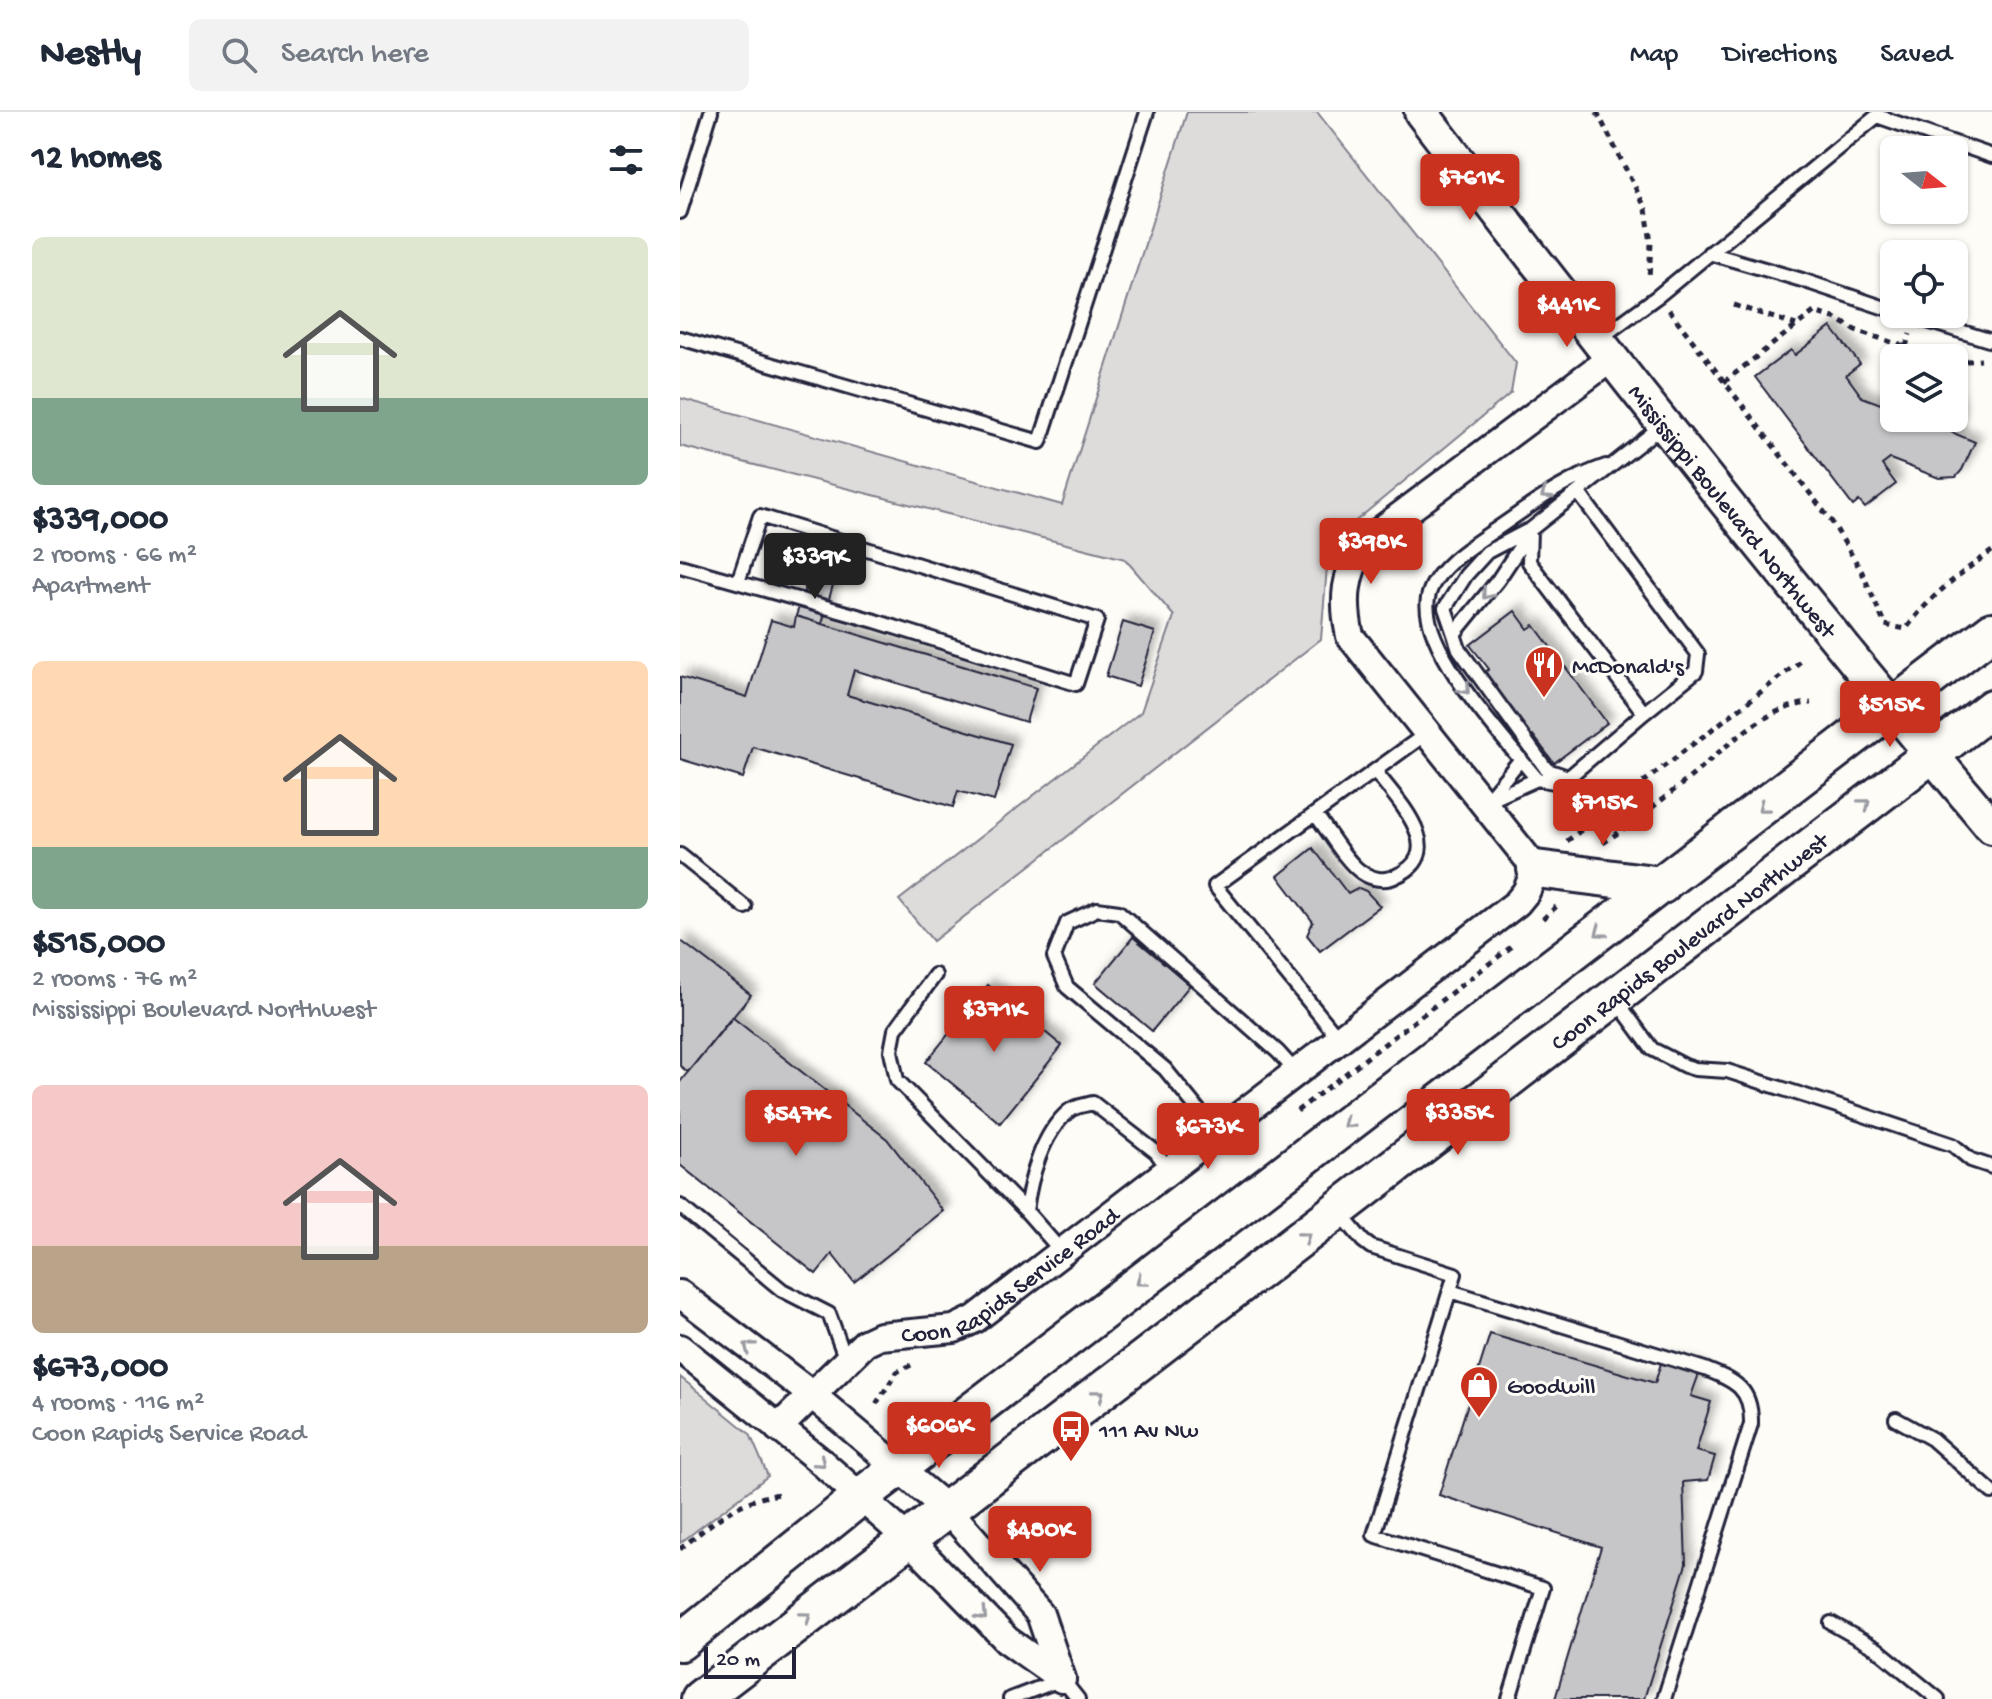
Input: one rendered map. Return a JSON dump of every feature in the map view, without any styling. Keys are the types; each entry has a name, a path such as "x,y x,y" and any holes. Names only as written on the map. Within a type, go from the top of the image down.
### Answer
{"main road":[{"path":"680,1642 859,1498 1992,631"},
{"name":"Coon Rapids Boulevard Northwest","path":"700,1699 1992,708"},
{"path":"1536,869 1662,885"}],"street":[{"name":"Mississippi Boulevard Northwest","path":"1421,112 1603,350 1891,707 1992,827"},
{"path":"1536,869 1350,636 1345,613 1345,586 1352,562 1364,543 1603,350"},
{"name":"Coon Rapids Service Road","path":"778,1428 865,1343 880,1336 954,1329 975,1319 1517,903 1526,892 1536,869"},
{"path":"680,1294 811,1394 948,1510 1040,1614 1070,1689"},
{"path":"680,1348 819,1460 908,1539 1007,1640 1070,1689"}],"lane":[{"path":"680,212 711,112"},
{"path":"680,338 1040,442 1147,112"},
{"path":"1603,350 1658,296 1877,116 1992,156"},
{"path":"1709,253 1880,306"},
{"path":"1950,328 1992,341"},
{"path":"1569,777 1547,770 1459,649 1445,608 1466,575 1487,552 1530,530 1663,425"},
{"path":"1537,779 1454,676 1432,632 1428,598 1439,575 1480,540 1574,477 1617,462"},
{"path":"1484,803 1537,779 1554,782 1569,777 1696,671 1698,654 1578,492"},
{"path":"680,566 1076,684 1097,620 760,516 738,582"},
{"path":"1454,634 1498,580 1530,530"},
{"path":"1530,530 1529,562 1644,713"},
{"path":"1340,1040 1215,886 1427,733"},
{"path":"1484,803 1521,759"},
{"path":"1315,814 1358,870 1374,879 1394,878 1413,866 1421,847 1417,828 1375,771"},
{"path":"680,855 745,907"},
{"path":"1217,1133 1165,1069 1067,987 1054,957 1067,923 1097,909 1119,912 1278,1052 1297,1073"},
{"path":"935,975 895,1030 891,1051 897,1080 1026,1211 1062,1252"},
{"path":"1614,998 1652,1049 1669,1059 1695,1069 1727,1071 1834,1105 1953,1145 1971,1160 1992,1167"},
{"path":"1026,1211 1029,1186 1051,1133 1070,1109 1093,1103 1156,1152 1169,1170"},
{"path":"680,1206 782,1290 829,1314 846,1360"},
{"path":"1339,1211 1371,1247 1455,1274 1374,1535 1543,1588 1509,1699"},
{"path":"1450,1291 1705,1369 1741,1387 1746,1394 1752,1411 1751,1424 1664,1699"},
{"path":"1896,1419 1932,1439 1992,1492"},
{"path":"1831,1623 1877,1649 1938,1699"},
{"path":"1010,1699 1070,1689"}],"path":[{"path":"1597,112 1646,209 1651,243 1649,282"},
{"path":"1734,305 1797,325"},
{"path":"1669,309 1851,550 1885,625 1906,629 1925,604 1953,578 1992,551"},
{"path":"1724,382 1814,312 1897,344"},
{"path":"1968,361 1987,360"},
{"path":"1565,843 1801,661"},
{"path":"1590,851 1634,822 1763,720 1791,706 1811,703"},
{"path":"680,1549 750,1499 779,1494"}],"shaded area":[{"path":"1187,112 1317,112 1516,363 1511,393 1329,543 1321,639 933,941 899,900 1141,712 1174,616 1125,559 680,446 680,398 1062,505"},
{"path":"680,1377 750,1434 768,1476 680,1543"}],"building":[{"path":"1831,327 1860,364 1846,375 1862,397 1880,404 1880,432 1951,432 1975,442 1962,470 1956,477 1939,478 1890,459 1882,465 1896,484 1865,508 1859,501 1853,506 1755,377 1791,350 1795,355"},
{"path":"808,578 833,585 822,624 796,616"},
{"name":"McDonald's","path":"1515,611 1528,629 1534,625 1607,723 1554,763 1533,735 1527,739 1480,676 1489,669 1470,645"},
{"path":"796,616 1036,688 1026,722 854,670 847,695 1011,744 994,801 958,791 953,807 753,747 743,778 680,759 680,677 747,697 771,620 794,627"},
{"path":"1123,622 1155,632 1138,686 1106,676"},
{"path":"1313,848 1348,894 1359,888 1380,906 1320,951 1307,935 1313,922 1278,876"},
{"path":"1133,937 1190,985 1152,1031 1095,983"},
{"path":"680,940 751,995 688,1072 680,1066"},
{"path":"988,985 1062,1046 1000,1123 926,1062"},
{"path":"732,1017 887,1139 943,1211 854,1282 832,1254 816,1274 680,1165 680,1082"},
{"path":"1490,1334 1655,1383 1662,1360 1700,1371 1691,1396 1711,1402 1696,1451 1715,1456 1708,1480 1683,1482 1686,1564 1644,1699 1555,1699 1601,1547 1439,1495"}],"place":[{"name":"McDonald's","path":"1544,699"},
{"name":"Goodwill","path":"1479,1419"},
{"name":"111 Av Nw","path":"1071,1463"}]}
